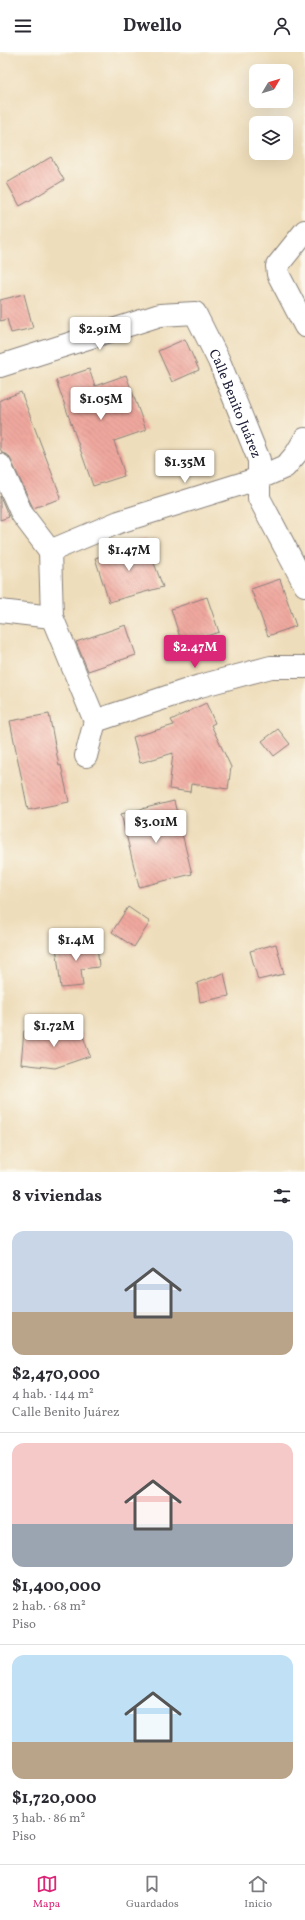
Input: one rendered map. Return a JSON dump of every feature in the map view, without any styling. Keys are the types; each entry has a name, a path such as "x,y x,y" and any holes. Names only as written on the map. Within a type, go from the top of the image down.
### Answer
{"street":[{"path":"305,231 277,266 278,274 305,326"},
{"name":"Calle Benito Juárez","path":"0,366 160,315 195,312 219,361 257,453 260,478 259,498 305,585"},
{"path":"50,551 119,522 260,478 285,467 296,454 305,439"},
{"path":"0,465 22,514 50,551 52,617 95,721 86,756"},
{"path":"0,611 52,617"},
{"path":"95,721 200,686 271,667 305,667"}],"building":[{"path":"51,157 64,180 20,206 7,183"},
{"path":"24,294 33,328 11,333 7,319 0,321 0,300"},
{"path":"185,339 199,370 172,382 158,351"},
{"path":"89,369 95,386 126,375 146,430 114,441 124,476 93,486 56,380"},
{"path":"21,392 61,497 60,499 33,508 11,460 8,455 2,453 0,448 0,400"},
{"path":"0,496 9,517 0,520"},
{"path":"145,539 163,587 109,602 95,558 119,551 118,548"},
{"path":"280,579 296,626 268,636 251,589"},
{"path":"207,597 219,632 182,644 171,609"},
{"path":"126,625 136,655 88,671 76,642"},
{"path":"206,703 215,723 211,725 231,767 228,789 191,784 190,792 169,789 173,753 140,763 133,737 174,725 171,720"},
{"path":"49,714 59,766 61,765 69,802 28,810 10,721"},
{"path":"278,729 290,744 274,756 262,741"},
{"path":"174,801 192,874 139,887 121,814"},
{"path":"128,907 150,922 134,947 112,932"},
{"path":"97,942 99,967 81,969 83,986 61,988 56,946"},
{"path":"276,944 284,974 258,980 250,951"},
{"path":"224,973 229,996 200,1002 197,983"},
{"path":"79,1025 90,1056 55,1068 21,1064 24,1031 53,1035"}]}
